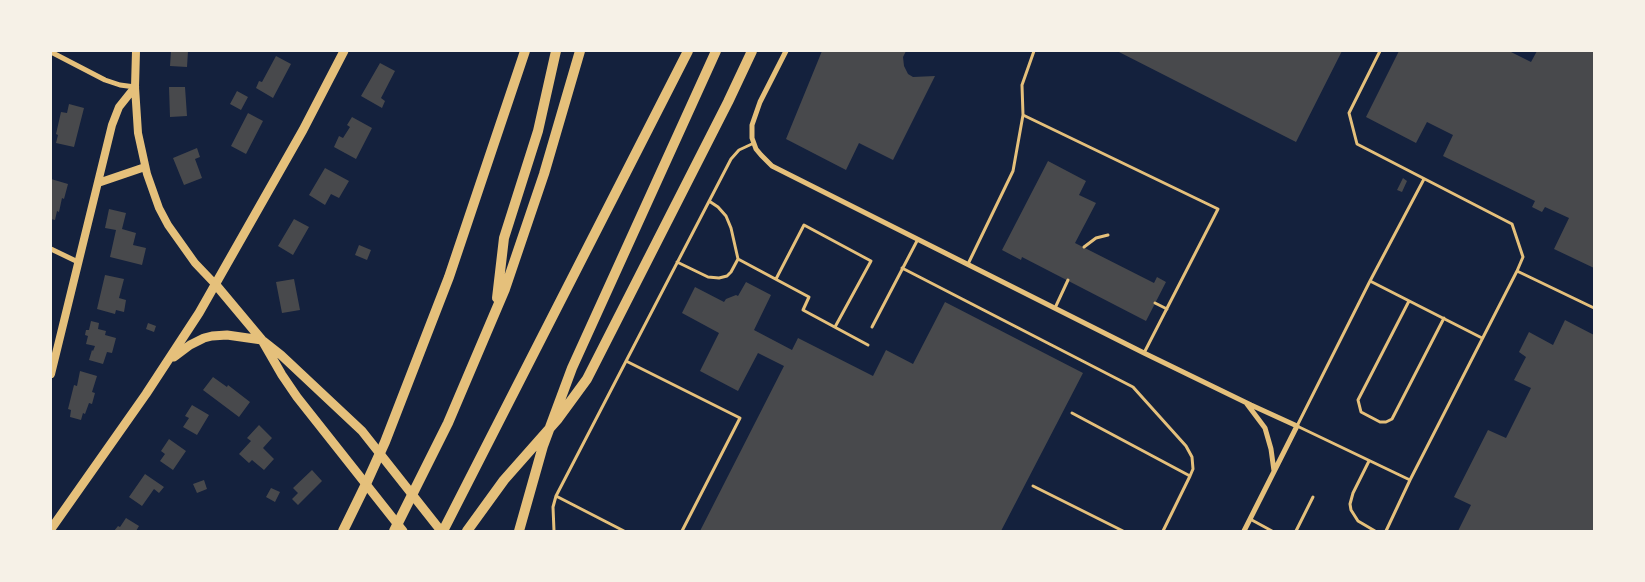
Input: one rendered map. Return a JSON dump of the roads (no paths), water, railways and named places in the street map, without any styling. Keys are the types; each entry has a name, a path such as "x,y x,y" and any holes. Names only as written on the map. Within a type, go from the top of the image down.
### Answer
{"highway":[{"path":"343,531 380,453 456,261 525,51"},
{"path":"496,311 504,238 538,130 556,51"},
{"path":"394,531 455,408 496,311 540,189 580,51"},
{"path":"442,531 688,51"},
{"path":"519,531 554,414 575,360 716,51"},
{"path":"467,531 504,480 557,420 587,379 720,119 752,51"}],"main road":[{"path":"51,529 165,365 216,285 307,123 344,51"},
{"path":"216,285 262,340 281,355 349,419 380,453 442,531"},
{"path":"165,365 190,345 210,336 225,335 262,340"},
{"path":"262,340 290,388 403,531"}],"street":[{"path":"136,51 135,87 138,133 145,167 168,226 195,263 216,285"},
{"path":"786,51 760,102 752,132 754,143 761,155 772,166 1144,353 1297,426 1244,531"},
{"path":"51,52 105,80 135,87"},
{"path":"51,374 115,116 124,100 135,87"},
{"path":"98,183 145,167"},
{"path":"51,249 78,262"},
{"path":"1247,403 1265,428 1271,449 1274,472"}],"lane":[{"path":"968,265 1013,171 1023,115 1022,85 1034,51"},
{"path":"1380,51 1348,113 1357,144 1512,224 1523,256 1386,531"},
{"path":"1023,115 1218,209 1144,353"},
{"path":"554,531 553,513 556,496 735,154 754,143"},
{"path":"1410,480 1297,426 1424,179"},
{"path":"677,262 708,277 719,278 727,276 731,272 738,259 731,228 726,216 709,201"},
{"path":"776,279 804,225 871,261 835,327"},
{"path":"1084,247 1096,238 1108,235"},
{"path":"872,327 918,239"},
{"path":"738,259 810,297 802,310 868,344"},
{"path":"902,268 1128,383 1138,392 1186,446 1192,457 1193,463 1190,476 1163,531"},
{"path":"1517,271 1594,308"},
{"path":"1055,308 1068,280"},
{"path":"1370,281 1482,338"},
{"path":"1409,301 1358,400 1361,412 1380,422 1392,419 1444,318"},
{"path":"1156,303 1167,309"},
{"path":"626,361 740,418 682,531"},
{"path":"1072,413 1190,476"},
{"path":"1369,461 1353,493 1350,504 1351,510 1358,520 1374,531"},
{"path":"1034,486 1123,531"},
{"path":"556,496 624,531"},
{"path":"1296,531 1313,497"},
{"path":"1250,519 1272,531"}]}
